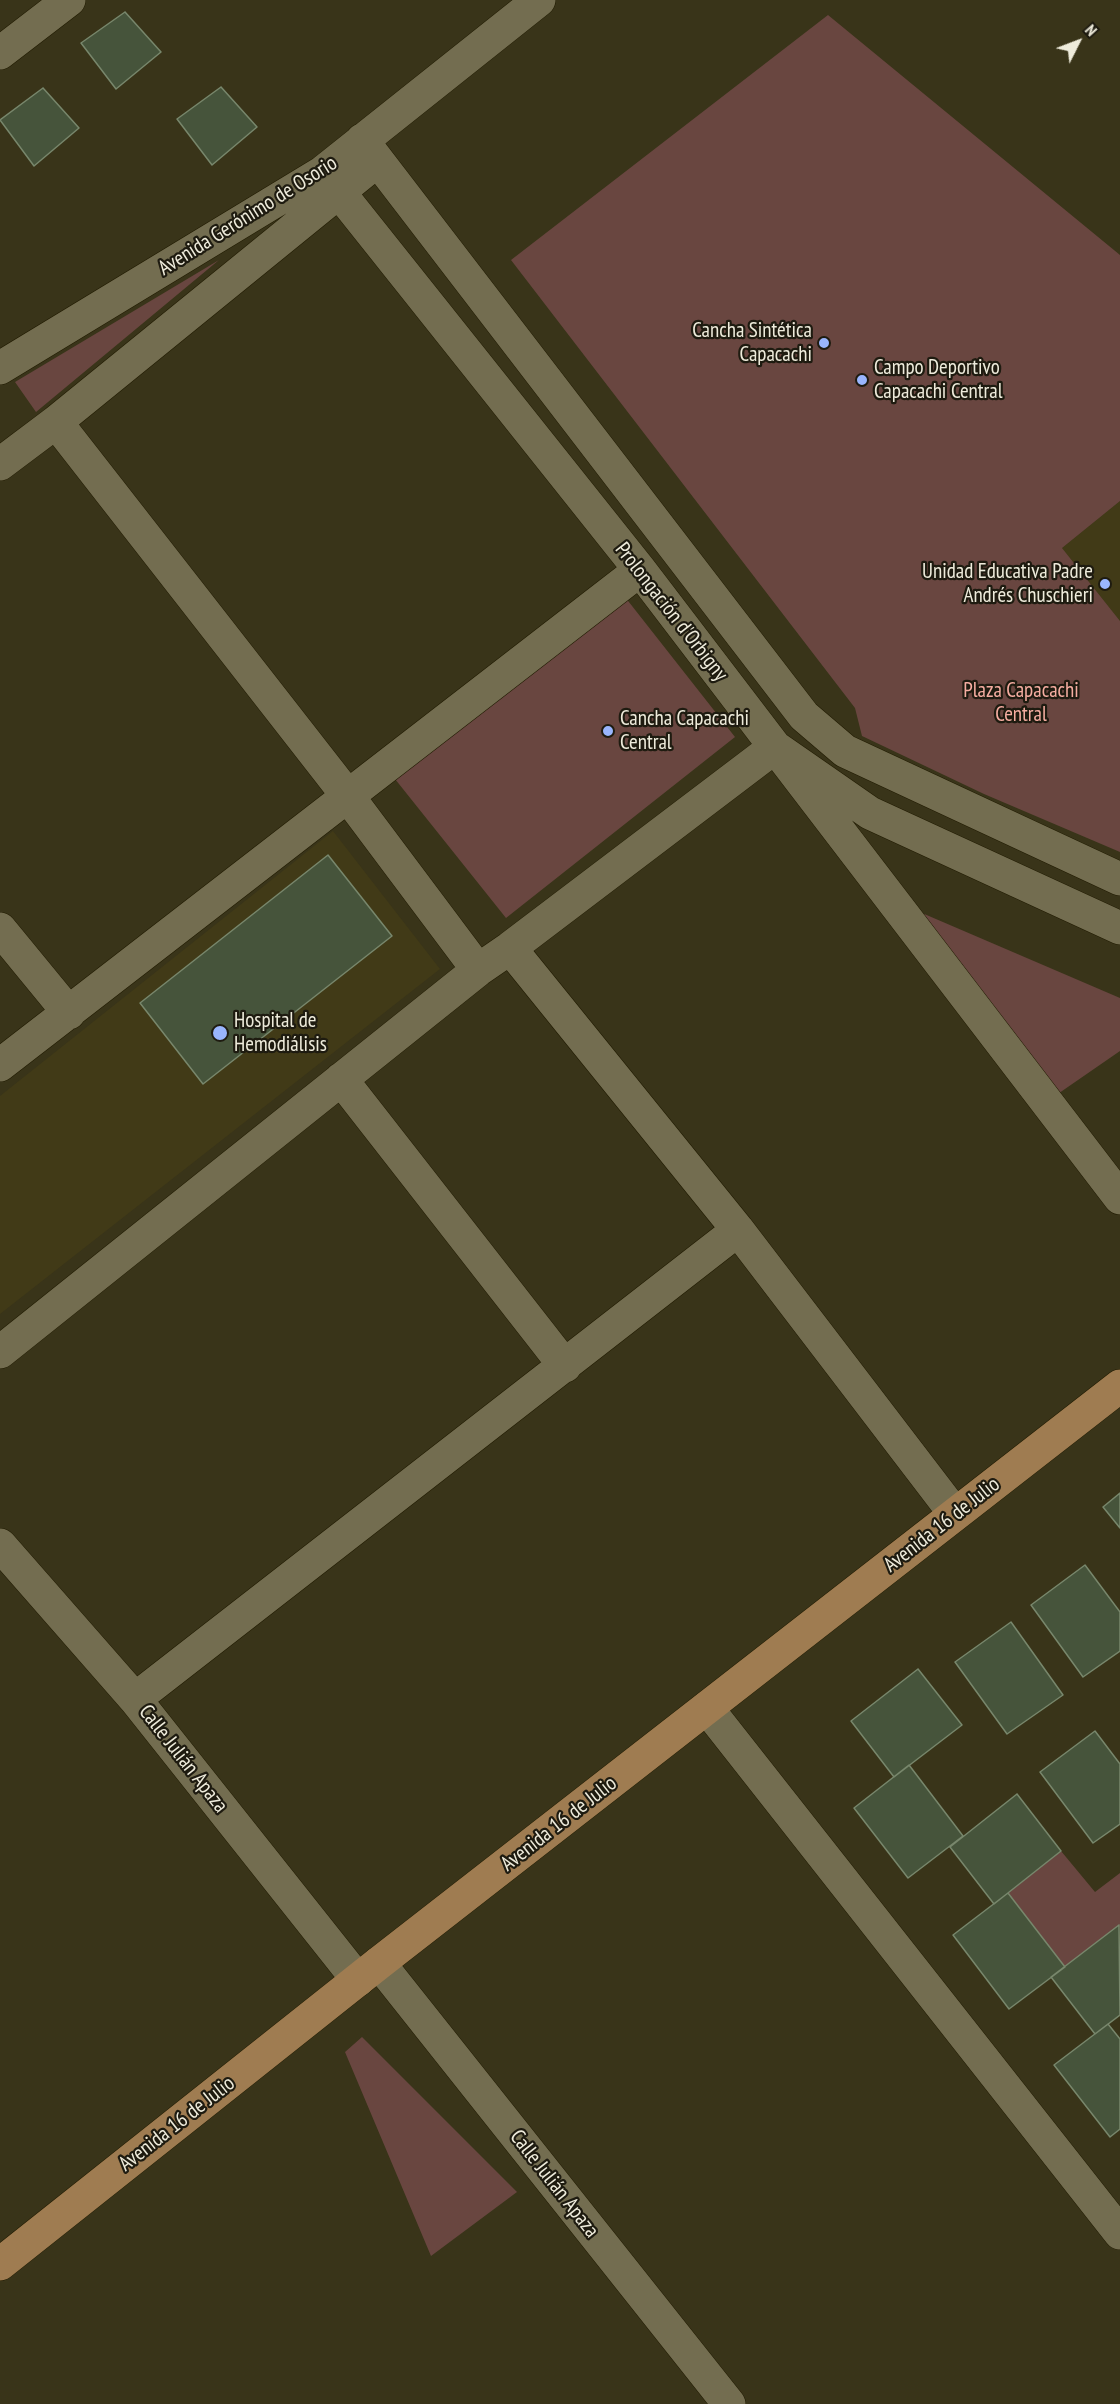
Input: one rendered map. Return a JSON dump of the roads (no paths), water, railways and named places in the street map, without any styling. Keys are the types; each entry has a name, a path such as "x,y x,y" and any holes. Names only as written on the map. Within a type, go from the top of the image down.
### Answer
{"main road":[{"name":"Avenida 16 de Julio","path":"0,2264 369,1972 1120,1386"}],"street":[{"name":"Avenida Gerónimo de Osorio","path":"0,464 56,422 331,182 370,151 539,0"},
{"path":"0,53 66,1"},
{"name":"Prolongación d'Orbigny","path":"370,151 804,716 845,751 1120,879"},
{"name":"Avenida Gerónimo de Osorio","path":"0,368 331,182"},
{"name":"Prolongación d'Orbigny","path":"331,182 640,570 775,747 870,813 1120,928"},
{"path":"56,422 347,795 478,970"},
{"path":"0,1065 640,570"},
{"path":"0,1352 478,970 775,747 1120,1198"},
{"path":"0,929 69,1013"},
{"path":"510,948 738,1230 956,1514"},
{"path":"341,1078 565,1366"},
{"path":"135,1699 738,1230"},
{"name":"Calle Julián Apaza","path":"0,1545 369,1972 729,2404"},
{"path":"707,1708 1120,2233"}],"place":[{"name":"Cancha Sintética Capacachi","path":"824,343"},
{"name":"Campo Deportivo Capacachi Central","path":"862,380"},
{"name":"Unidad Educativa Padre Andrés Chuschieri","path":"1105,584"},
{"name":"Cancha Capacachi Central","path":"608,731"},
{"name":"Hospital de Hemodiálisis","path":"220,1033"}],"park label":[{"name":"Plaza Capacachi Central","path":"1021,703"}]}
